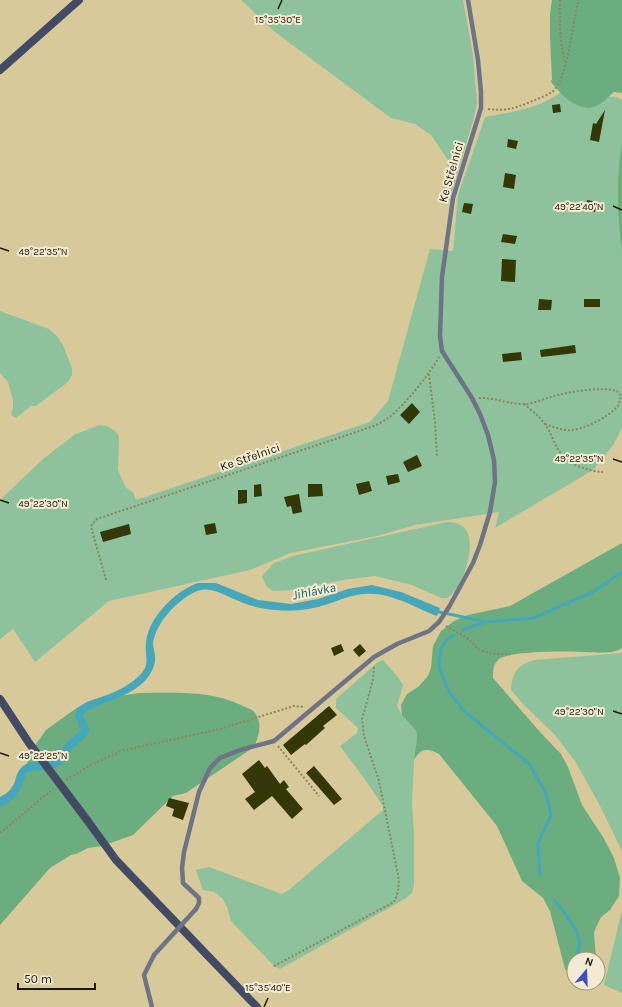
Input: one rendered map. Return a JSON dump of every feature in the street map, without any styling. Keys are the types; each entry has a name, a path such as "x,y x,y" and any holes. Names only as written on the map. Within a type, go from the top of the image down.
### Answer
{"main road":[{"path":"0,70 79,0"},
{"path":"0,699 29,742 116,860 257,1007"}],"lane":[{"name":"Ke Střelnici","path":"274,741 374,657 397,644 429,631 440,621 450,607 473,563 488,521 495,482 494,460 488,435 472,398 442,351 440,336 442,277 453,198 481,108 478,60 468,0"},
{"path":"152,1007 144,975 154,956 196,909 199,903 199,898 197,895 183,883 182,868 184,852 200,792 210,768 220,758 240,750 274,741"}],"path":[{"path":"560,0 559,17 562,48 566,64"},
{"path":"481,108 503,111 523,105 552,91 560,83 566,64 579,0"},
{"name":"Ke Střelnici","path":"106,580 91,527 97,519 374,426 388,418 423,381 442,351"},
{"path":"429,373 435,422 437,457"},
{"path":"472,398 487,397 524,404 577,391 609,388 618,391 621,396 618,406 606,416 583,427 573,430 558,429 545,424"},
{"path":"524,404 545,424 559,451 565,457 583,468 603,472"},
{"path":"440,621 466,637 478,649 484,652 493,654 510,654"},
{"path":"274,966 394,902 398,892 399,880 379,781 364,736 362,719 373,680 374,657"},
{"path":"66,781 91,765 121,751 220,729 294,706 315,707"},
{"path":"274,741 319,796"},
{"path":"0,833 54,789"}],"green space":[{"path":"241,0 463,0 473,55 477,103 448,205 440,202 447,174 448,160 431,135 415,124 391,118 275,32"},
{"path":"552,0 622,0 622,93 614,92 597,106 590,108 573,103 558,91 551,82 550,14"},
{"path":"561,92 616,97 622,100 622,428 614,444 593,470 495,528 499,512 415,525 377,536 291,553 250,570 109,601 35,662 13,629 0,639 0,500 43,459 74,435 99,425 107,426 115,431 119,436 118,470 126,488 133,492 136,500 370,422 388,401 430,249 453,251 458,195 485,117 534,106"},
{"path":"622,143 622,251 618,197"},
{"path":"0,311 49,329 57,336 63,345 72,368 72,375 68,382 36,406 31,406 16,418 11,415 13,400 8,382 0,373"},
{"path":"447,522 455,523 464,527 470,542 465,572 458,587 447,598 441,598 412,585 375,576 343,580 291,590 273,591 266,586 262,576 274,563 293,556"},
{"path":"622,543 622,648 613,652 550,652 512,655 498,660 493,671 493,678 561,754 568,767 582,805 603,837 614,858 620,878 619,896 610,910 601,917 594,932 595,951 566,951 566,970 550,911 543,898 522,881 497,826 439,754 425,750 419,753 414,760 417,737 416,731 402,715 401,705 407,694 418,687 428,676 431,668 433,646 441,631 454,621 468,615 510,606"},
{"path":"622,653 622,851 599,804 575,761 555,735 511,690 516,670 523,664 534,660"},
{"path":"383,660 403,685 397,706 402,715 416,731 417,737 414,760 412,804 414,834 414,885 412,893 405,899 280,969 274,966 231,921 227,907 222,898 214,892 203,890 196,870 209,867 282,894 290,889 383,810 383,806 340,746 357,733 358,728 336,708 336,699 378,662"},
{"path":"140,693 191,693 229,700 251,709 256,714 259,723 259,733 254,747 186,793 173,796 133,835 102,846 88,848 71,855 50,868 0,925 0,804 24,770 34,747 46,730 78,707 110,697"},
{"path":"622,910 622,993 606,986 606,977"}],"water":[{"path":"198,583 216,583 258,600 291,604 318,599 348,589 372,585 401,592 440,608 437,616 392,597 363,594 354,595 308,609 282,611 264,609 249,605 213,590 197,591 185,598 173,608 162,621 153,643 155,655 154,665 142,684 119,698 85,712 83,716 89,728 87,736 71,750 64,762 51,771 36,770 28,772 15,798 0,807 0,797 11,789 19,770 23,766 30,763 49,762 55,759 68,742 81,731 75,715 80,707 88,702 120,689 134,681 141,674 146,666 146,642 152,623 164,606 172,599 189,587"}],"building":[{"path":"560,104 561,112 553,113 552,105"},
{"path":"605,110 599,142 590,140 593,123 596,124"},
{"path":"508,139 518,141 516,149 507,147"},
{"path":"505,173 516,175 514,189 503,187"},
{"path":"587,200 597,202 595,212 585,210"},
{"path":"464,203 473,204 471,214 462,212"},
{"path":"503,234 517,236 515,244 501,242"},
{"path":"502,259 516,260 515,282 501,281"},
{"path":"539,299 552,300 551,310 538,310"},
{"path":"584,299 600,299 600,307 584,307"},
{"path":"575,345 576,353 541,357 540,350"},
{"path":"521,352 522,360 503,362 502,354"},
{"path":"412,403 420,412 409,424 400,415"},
{"path":"417,455 422,466 408,472 403,462"},
{"path":"398,474 400,482 388,485 386,476"},
{"path":"369,481 372,491 359,495 356,484"},
{"path":"261,484 262,496 254,497 254,485"},
{"path":"308,484 322,484 323,496 308,497"},
{"path":"238,490 247,490 247,503 238,504"},
{"path":"299,494 302,512 293,514 291,506 287,507 284,497"},
{"path":"215,523 217,533 206,535 204,525"},
{"path":"129,524 131,534 103,542 100,532"},
{"path":"341,644 344,651 334,656 331,648"},
{"path":"360,644 366,651 359,657 353,650"},
{"path":"329,706 337,715 323,726 325,728 306,745 305,744 291,755 283,745"},
{"path":"259,760 265,768 267,766 280,784 284,780 289,787 286,789 303,809 292,819 272,796 254,810 245,799 255,792 242,774"},
{"path":"314,766 342,799 334,805 306,773"},
{"path":"169,798 189,803 183,820 172,816 174,809 166,806"}],"waterway":[{"name":"Jihlávka","path":"435,611 486,622 533,618 593,592 622,572"},
{"path":"462,630 485,622"},
{"path":"454,635 446,641 441,648 439,666 448,690 463,710 529,764 546,793 551,815 538,843 540,875"},
{"path":"555,901 576,930 579,940 578,951"}]}
